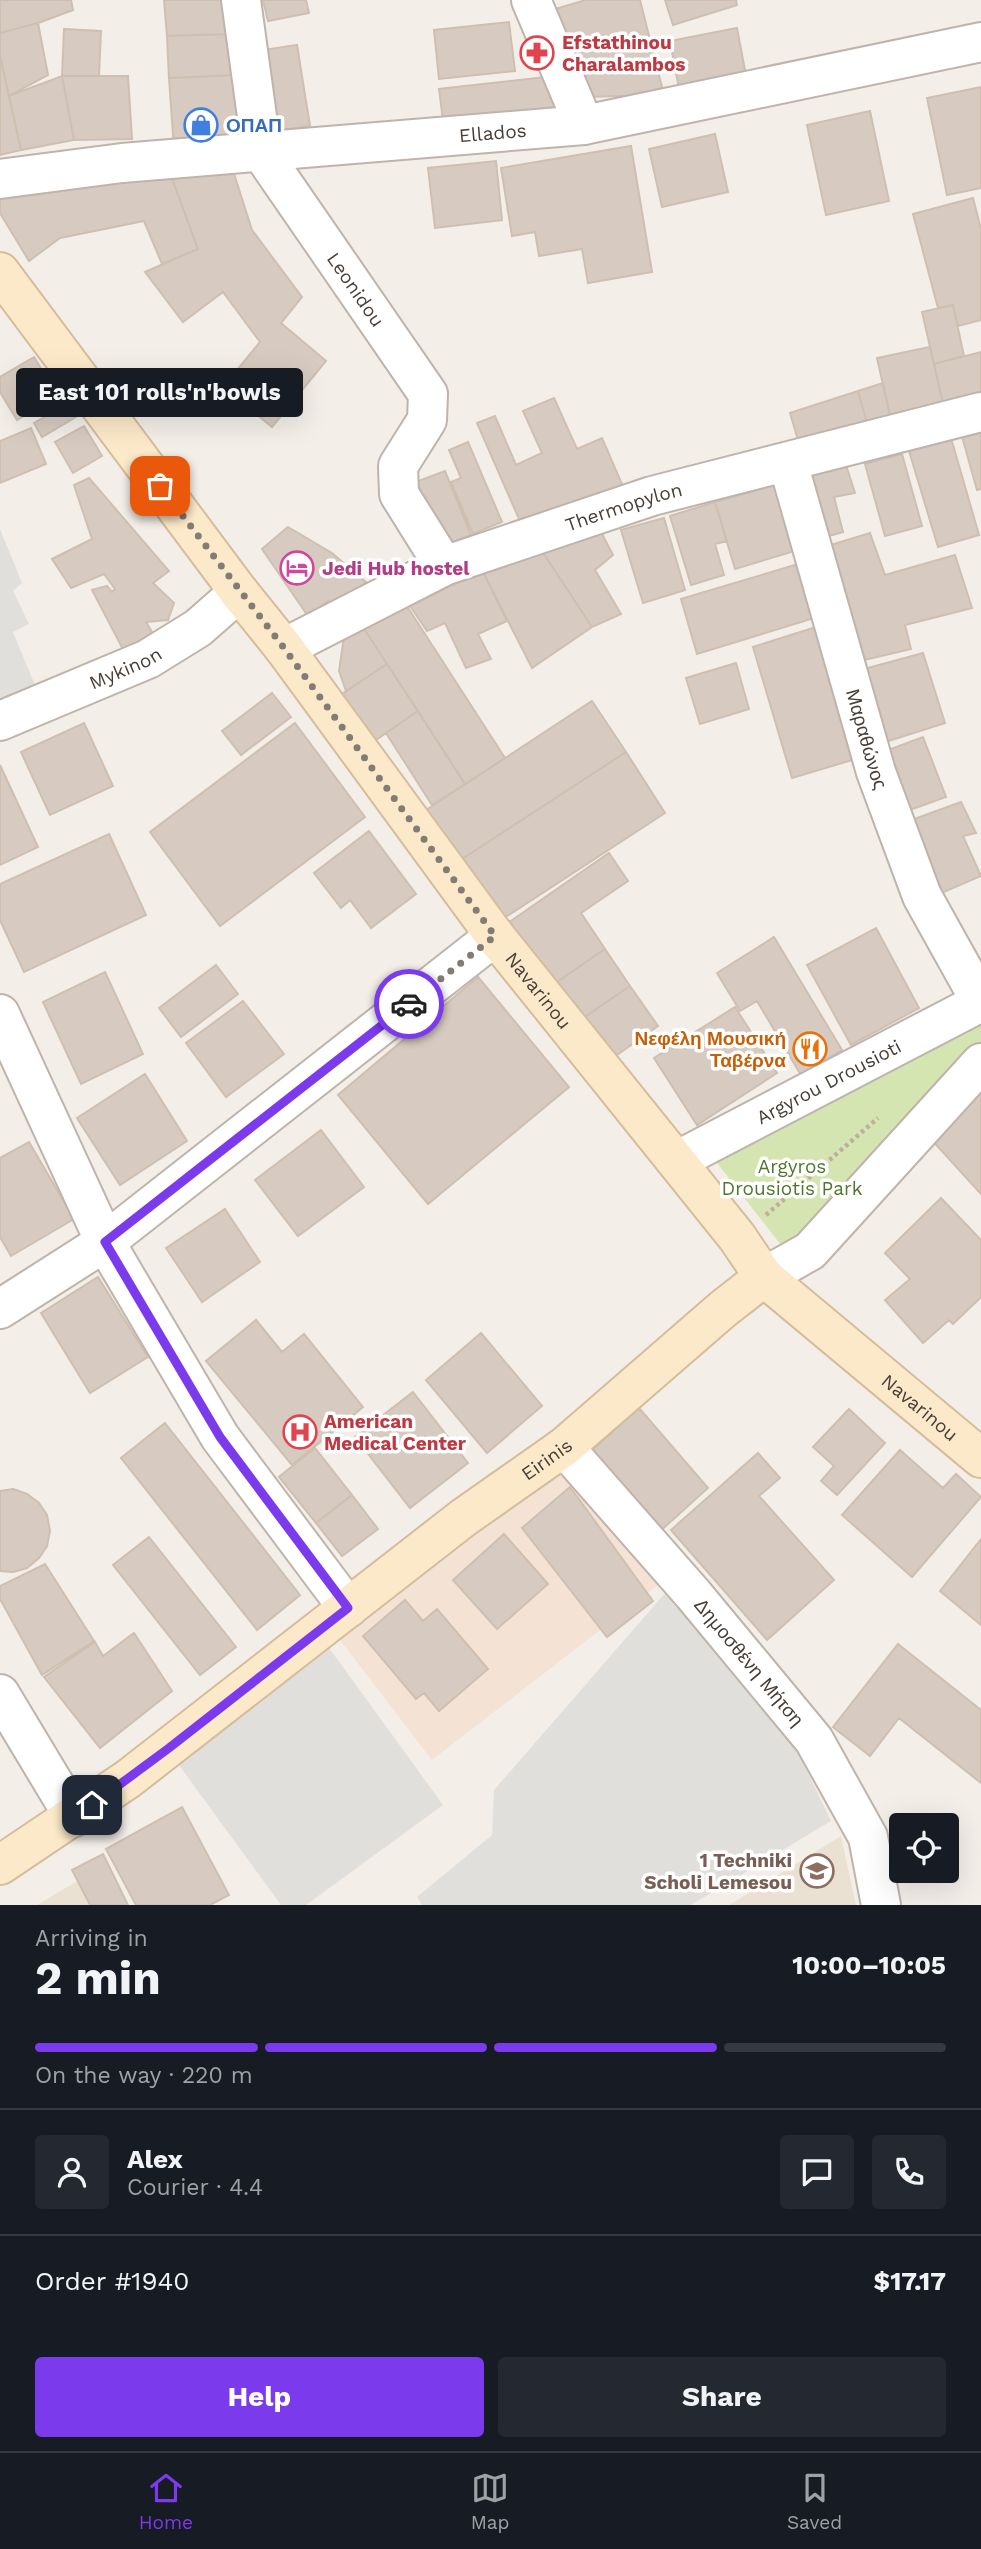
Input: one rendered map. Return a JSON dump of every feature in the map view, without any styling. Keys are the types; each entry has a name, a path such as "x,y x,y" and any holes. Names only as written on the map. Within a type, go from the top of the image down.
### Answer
{"main road":[{"name":"Navarinou","path":"0,272 239,593 284,648 495,936 737,1237 764,1277 981,1458"},
{"name":"Eirinis","path":"0,1865 74,1818 139,1771 463,1518 564,1447 723,1309 764,1277"}],"street":[{"name":"Leonidou","path":"241,0 262,153 428,394 427,420 398,466 399,494 444,566"},
{"path":"531,0 584,125"},
{"name":"Ellados","path":"0,179 122,163 584,125 981,42"},
{"name":"Thermopylon","path":"284,648 444,566 652,496 981,412"},
{"name":"Μαραθώνος","path":"788,463 876,772 922,896 981,1002"},
{"name":"Mykinon","path":"0,721 148,659 198,628 239,593"},
{"path":"0,1309 105,1242 495,936"},
{"name":"Argyrou Drousioti","path":"676,1161 981,1002"},
{"path":"0,1014 105,1242 220,1437 348,1608"},
{"name":"Eirinis","path":"764,1277 810,1251 981,1063"},
{"name":"Δημοσθένη Μήτση","path":"564,1447 693,1594 814,1740 868,1837 881,1905"},
{"path":"0,1694 74,1818"}],"path":[{"path":"757,1222 879,1117"}],"shaded area":[{"path":"0,529 22,583 13,591 29,624 13,632 35,685 0,699"},
{"path":"563,1461 658,1585 432,1760 337,1636"},
{"path":"666,1592 796,1748 831,1821 691,1905 422,1905 417,1897 492,1835 494,1790"},
{"path":"327,1645 443,1805 306,1905 281,1905 173,1757"},
{"name":"1 Techniki Scholi Lemesou","path":"841,1836 856,1905 729,1905"},
{"path":"96,1870 113,1905 37,1905"}],"green space":[{"name":"Argyros Drousiotis Park","path":"978,1021 981,1026 981,1052 788,1254 714,1159"}],"building":[{"path":"0,0 71,0 73,10 0,33"},
{"path":"164,0 228,0 235,34 167,36"},
{"path":"263,0 306,0 309,13 268,21"},
{"path":"586,0 640,0 664,95 584,97 555,9"},
{"path":"665,0 736,0 737,5 673,25"},
{"path":"509,22 515,71 439,79 434,30"},
{"path":"38,23 48,75 9,96 0,56 0,33"},
{"path":"737,28 748,86 681,99 670,41"},
{"path":"64,29 101,31 99,76 62,76"},
{"path":"235,34 237,75 169,78 167,36"},
{"path":"297,45 310,126 269,132 257,51"},
{"path":"0,56 21,150 0,155"},
{"path":"237,75 242,143 174,149 169,78"},
{"path":"62,76 74,140 21,150 9,96"},
{"path":"62,76 128,76 132,139 74,140"},
{"path":"554,76 559,115 444,128 439,89"},
{"path":"981,87 981,188 947,195 927,98"},
{"path":"870,111 889,201 826,215 807,125"},
{"path":"715,134 728,192 662,207 649,149"},
{"path":"631,146 652,272 588,283 582,249 539,256 535,232 512,236 501,168"},
{"path":"496,161 502,220 435,228 428,168"},
{"path":"170,173 234,174 252,230 302,297 281,323 326,361 272,427 223,387 260,342 223,292 183,322 145,272 198,249"},
{"path":"170,173 198,249 162,264 144,221 60,238 29,261 0,213 0,196"},
{"path":"973,198 981,229 981,320 958,326 953,305 938,308 913,214"},
{"path":"953,305 964,356 934,364 922,312"},
{"path":"930,347 944,408 891,420 877,358"},
{"path":"981,352 981,399 944,408 934,364"},
{"path":"34,357 57,395 17,420 0,392 0,377"},
{"path":"883,383 891,420 868,427 858,391"},
{"path":"858,391 868,427 800,447 790,413"},
{"path":"554,398 577,449 602,438 625,491 526,535 477,423 495,416 516,465 542,453 523,411"},
{"path":"68,403 76,417 42,437 34,423"},
{"path":"84,426 102,456 73,473 55,442"},
{"path":"31,428 46,464 0,483 0,441"},
{"path":"981,428 981,489 977,490 961,433"},
{"path":"951,438 979,535 938,547 909,451"},
{"path":"468,442 502,522 473,534 451,482 461,478 449,450"},
{"path":"902,454 922,526 885,536 865,464"},
{"path":"844,459 855,493 834,497 843,532 818,539 802,470"},
{"path":"445,471 471,535 439,548 413,483"},
{"path":"89,478 169,571 153,583 174,603 168,620 146,622 159,644 126,655 92,590 107,586 112,592 115,589 104,574 71,588 52,559 92,539 74,485"},
{"path":"782,483 801,549 735,569 715,502"},
{"path":"715,502 727,541 715,544 724,575 691,585 670,516"},
{"path":"664,518 685,590 643,603 621,530"},
{"path":"288,527 332,553 366,582 337,611 328,601 308,616 262,549"},
{"path":"599,528 613,555 595,570 621,614 592,627 540,548"},
{"path":"870,533 885,575 955,555 972,608 905,625 911,649 851,663 821,548"},
{"path":"540,548 592,627 532,668 482,570"},
{"path":"798,564 814,618 697,654 681,599"},
{"path":"482,570 507,621 478,634 491,659 466,668 445,623 427,631 410,606"},
{"path":"403,600 505,758 465,784 363,627"},
{"path":"819,626 859,758 792,778 753,647"},
{"path":"363,627 387,664 346,691 339,671 344,637"},
{"path":"923,653 945,723 876,745 857,671"},
{"path":"736,663 749,709 700,724 686,678"},
{"path":"387,664 418,711 370,744 339,696"},
{"path":"272,693 291,717 241,755 222,731"},
{"path":"592,701 626,752 456,863 423,812"},
{"path":"418,711 465,784 432,805 386,733"},
{"path":"84,723 113,786 50,815 21,752"},
{"path":"295,723 365,817 220,926 150,832"},
{"path":"923,737 946,797 899,814 880,753"},
{"path":"626,752 665,813 501,920 456,863"},
{"path":"0,765 38,847 0,865"},
{"path":"961,802 976,833 963,836 981,876 930,898 903,823"},
{"path":"369,831 416,894 371,928 350,900 341,908 314,873"},
{"path":"109,834 146,915 24,972 0,920 0,884"},
{"path":"609,853 628,881 581,913 605,949 551,986 508,923"},
{"path":"876,928 919,1008 851,1045 807,965"},
{"path":"774,937 842,1050 801,1075 757,1001 740,1011 717,973"},
{"path":"605,949 630,986 576,1023 551,986"},
{"path":"216,965 238,994 181,1037 159,1008"},
{"path":"105,972 143,1054 81,1084 43,1002"},
{"path":"478,977 569,1087 428,1204 338,1095"},
{"path":"630,986 658,1026 604,1064 576,1023"},
{"path":"243,1001 284,1054 226,1097 186,1043"},
{"path":"735,1007 777,1073 697,1125 654,1058"},
{"path":"145,1074 187,1141 120,1185 77,1118"},
{"path":"981,1088 981,1194 930,1138"},
{"path":"321,1130 364,1187 298,1236 255,1180"},
{"path":"29,1142 74,1219 11,1256 0,1237 0,1158"},
{"path":"941,1198 981,1240 981,1297 953,1324 949,1320 923,1343 885,1300 910,1279 885,1253"},
{"path":"225,1209 260,1262 202,1302 166,1248"},
{"path":"98,1277 148,1357 90,1393 41,1313"},
{"path":"256,1320 282,1352 304,1334 363,1407 292,1465 206,1361"},
{"path":"481,1333 542,1406 487,1453 426,1380"},
{"path":"413,1392 468,1463 410,1508 355,1437"},
{"path":"639,1408 708,1488 658,1533 589,1453"},
{"path":"849,1409 885,1443 837,1495 821,1481 834,1466 813,1447"},
{"path":"165,1423 300,1595 257,1630 121,1458"},
{"path":"315,1448 352,1495 316,1523 279,1477"},
{"path":"900,1450 943,1488 956,1474 981,1497 912,1577 842,1515"},
{"path":"758,1453 780,1478 759,1496 834,1580 767,1640 671,1530"},
{"path":"570,1487 653,1601 607,1637 522,1528"},
{"path":"13,1489 27,1494 39,1503 47,1515 50,1531 47,1546 39,1558 27,1568 13,1572 0,1571 0,1491"},
{"path":"352,1495 378,1529 342,1556 316,1523"},
{"path":"504,1534 548,1584 497,1629 453,1580"},
{"path":"149,1537 236,1647 200,1675 113,1565"},
{"path":"981,1539 981,1625 940,1591"},
{"path":"45,1564 94,1641 42,1675 0,1599 0,1586"},
{"path":"405,1600 423,1621 437,1609 488,1669 439,1711 424,1693 416,1699 363,1636"},
{"path":"134,1633 172,1691 100,1748 44,1677 95,1642 103,1656"},
{"path":"898,1644 981,1710 981,1783 899,1718 870,1756 833,1727"},
{"path":"182,1807 229,1895 210,1905 136,1905 106,1849"},
{"path":"103,1854 128,1905 90,1905 72,1870"}],"way so far":[{"path":"160,486 239,593 284,648 495,936 409,1004"}],"place":[{"name":"Efstathinou Charalambos","path":"537,53"},
{"name":"ΟΠΑΠ","path":"201,125"},
{"name":"East 101 rolls'n'bowls","path":"160,486"},
{"name":"Jedi Hub hostel","path":"297,568"},
{"name":"Νεφέλη Μουσική Ταβέρνα","path":"810,1049"},
{"name":"American Medical Center","path":"300,1432"},
{"name":"1 Techniki Scholi Lemesou","path":"817,1871"}],"route":[{"path":"92,1805 271,1670 348,1608 220,1437 105,1242 409,1004"}]}
